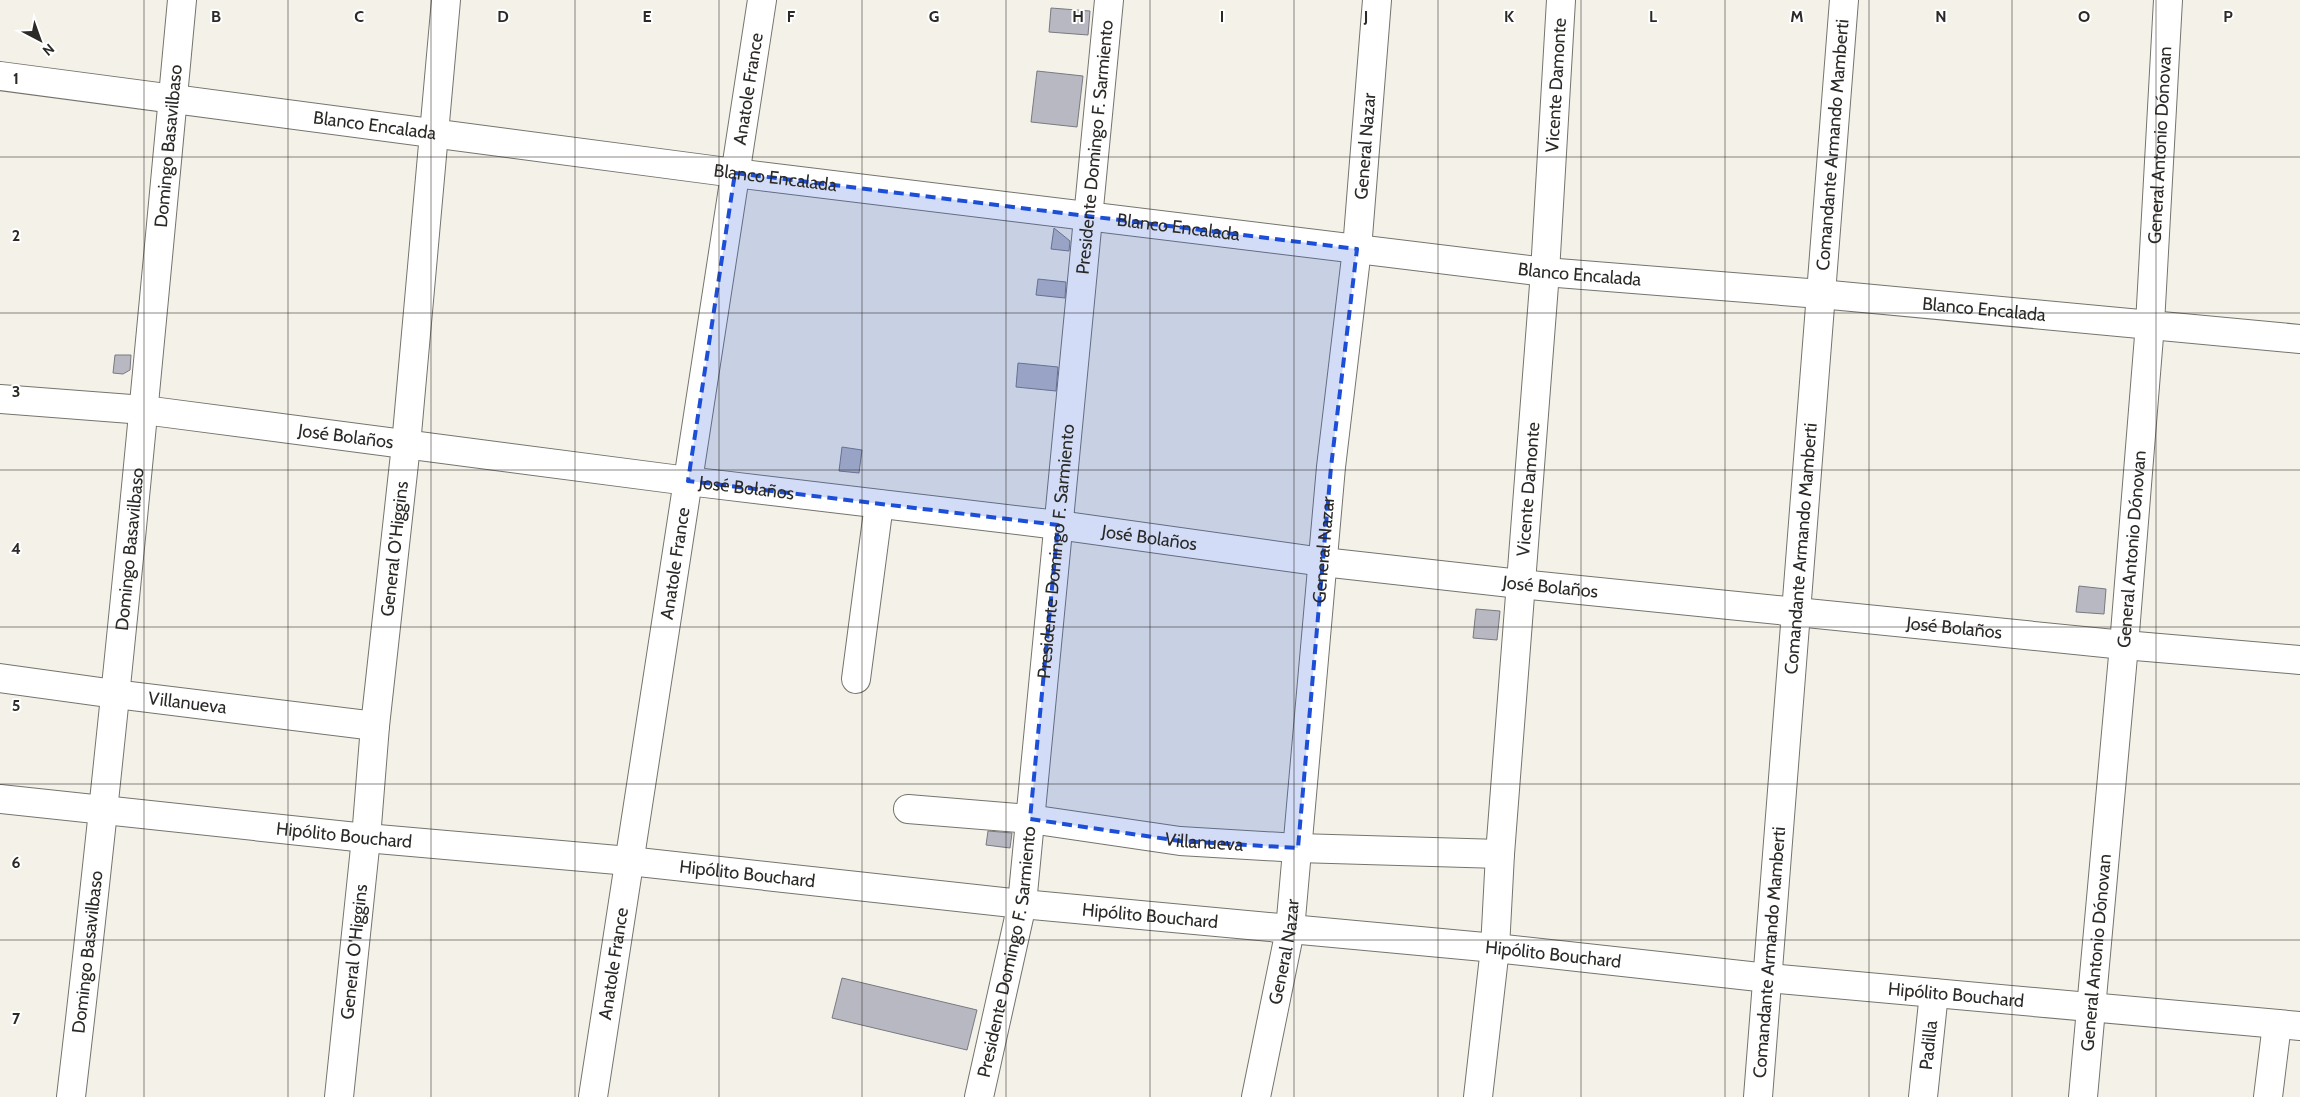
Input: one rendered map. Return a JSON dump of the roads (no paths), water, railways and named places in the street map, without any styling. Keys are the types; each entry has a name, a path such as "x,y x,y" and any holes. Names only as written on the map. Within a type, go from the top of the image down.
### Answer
{"street":[{"name":"Domingo Basavilbaso","path":"71,1097 105,810 182,0"},
{"name":"General O'Higgins","path":"339,1097 366,838 375,726 406,445 432,134 446,0"},
{"name":"Anatole France","path":"593,1097 762,0"},
{"name":"Presidente Domingo F. Sarmiento","path":"979,1097 1022,904 1109,0"},
{"name":"General Nazar","path":"1256,1097 1290,930 1331,467 1357,249 1377,0"},
{"name":"Vicente Damonte","path":"1478,1097 1495,948 1500,854 1545,272 1561,0"},
{"name":"Comandante Armando Mamberti","path":"1758,1097 1844,0"},
{"name":"General Antonio Dónovan","path":"2083,1097 2124,645 2150,324 2168,0"},
{"name":"Blanco Encalada","path":"0,76 432,134 1088,218 1545,272 1820,294 2300,339"},
{"name":"José Bolaños","path":"0,399 144,410 688,481 1058,525 1324,562 1796,613 2300,660"},
{"path":"856,679 879,504"},
{"name":"Villanueva","path":"0,678 375,726"},
{"name":"Hipólito Bouchard","path":"0,799 366,838 630,861 1022,904 1495,948 1768,978 2288,1025"},
{"name":"Villanueva","path":"908,809 1030,819 1180,841 1298,848 1500,854"},
{"name":"Padilla","path":"1923,1097 1934,993"},
{"path":"2268,1097 2288,1025"}]}
